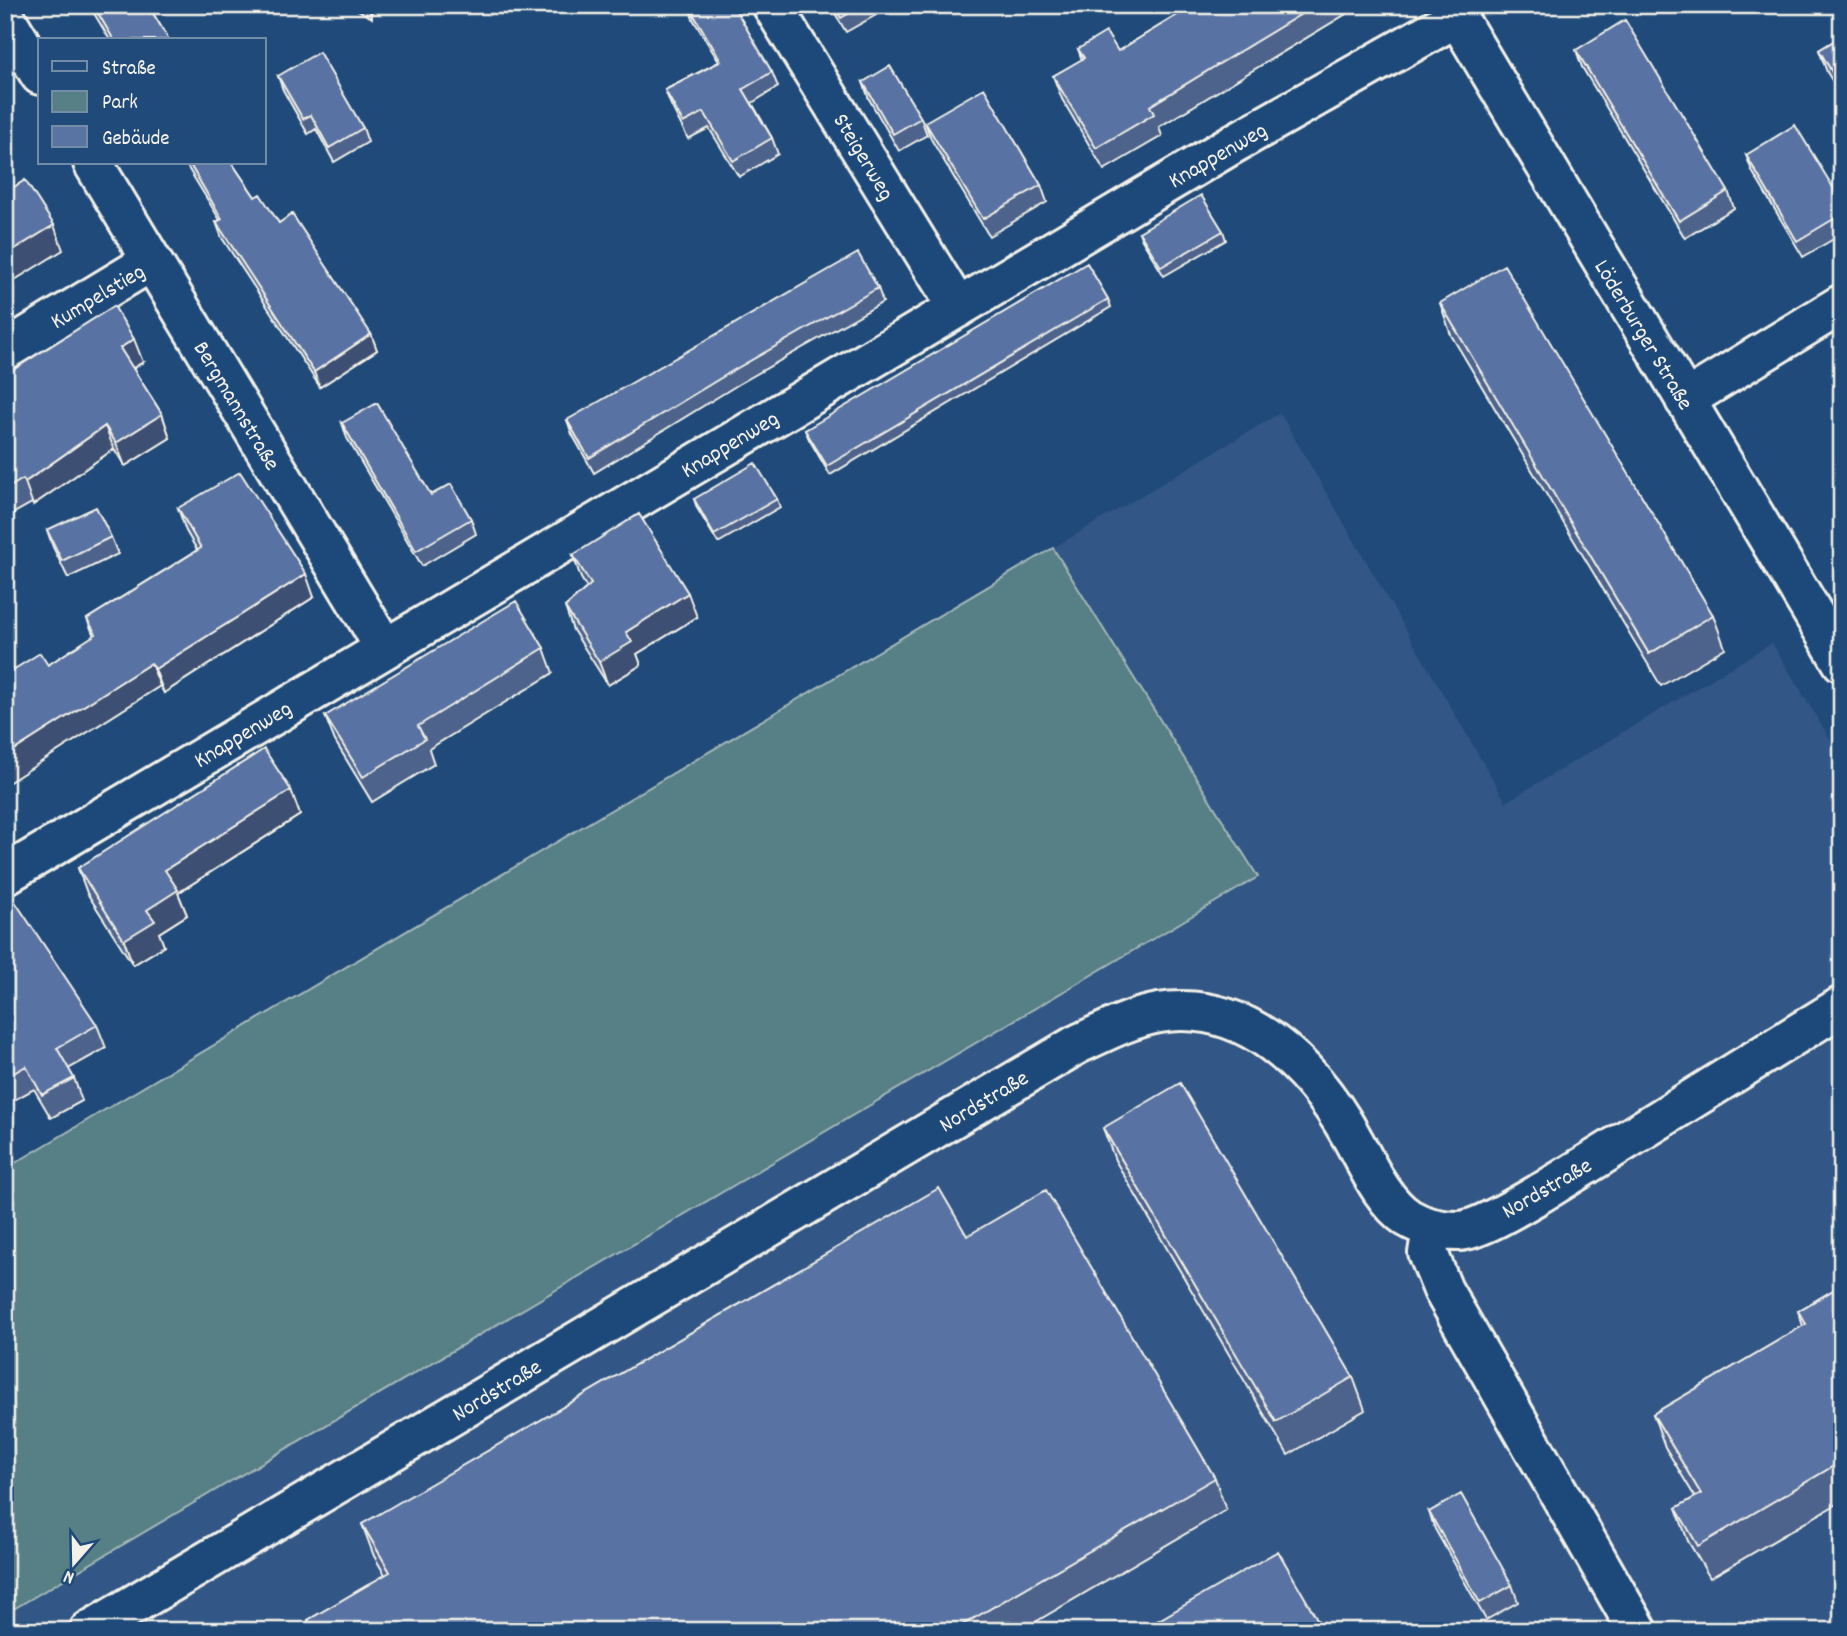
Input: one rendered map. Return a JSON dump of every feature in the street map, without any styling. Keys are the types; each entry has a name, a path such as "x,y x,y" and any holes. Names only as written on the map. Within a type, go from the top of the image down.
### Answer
{"street":[{"name":"Steigerweg","path":"772,5 958,308"},
{"name":"Knappenweg","path":"5,875 1453,11"},
{"name":"Löderburger Straße","path":"1453,11 1842,662"},
{"path":"5,17 38,72"},
{"name":"Bergmannstraße","path":"94,164 384,647"},
{"name":"Kumpelstieg","path":"5,350 152,261"},
{"path":"1685,400 1842,304"},
{"name":"Nordstraße","path":"89,1631 142,1618 1076,1045 1123,1024 1159,1013 1197,1011 1233,1018 1274,1043 1309,1074 1337,1110 1384,1191 1406,1217 1432,1229 1462,1231 1510,1210 1842,1006"},
{"path":"1432,1229 1428,1253 1443,1290 1638,1631"}],"shaded area":[{"path":"1280,413 1506,802 1772,643 1842,759 1842,1631 5,1631 5,1614 1257,877 1053,548"}],"green space":[{"path":"1053,548 1258,877 5,1614 5,1169"}],"building":[{"path":"93,5 148,5 168,38 113,38"},
{"path":"688,5 733,5 772,72 743,89 772,138 733,161 704,112 683,123 665,90 721,61"},
{"path":"833,5 863,5 841,18"},
{"path":"1194,5 1316,5 1150,106 1154,114 1096,148 1053,76 1084,58 1078,49 1106,32 1118,51"},
{"path":"1625,20 1728,191 1679,221 1576,50"},
{"path":"1842,36 1842,89 1819,50"},
{"path":"319,52 363,128 329,148 311,115 303,119 278,76"},
{"path":"890,66 921,118 893,134 863,82"},
{"path":"984,88 1041,185 983,219 925,122"},
{"path":"1795,125 1842,202 1842,214 1797,241 1746,155"},
{"path":"190,164 233,164 255,197 260,194 279,223 292,214 371,334 314,372 216,222 222,219"},
{"path":"25,180 54,225 5,255 5,193"},
{"path":"1201,195 1223,231 1161,267 1139,232"},
{"path":"858,253 878,288 734,370 589,458 567,420"},
{"path":"1087,263 1108,299 827,466 805,430"},
{"path":"1504,265 1713,615 1649,654 1440,303"},
{"path":"114,306 134,339 120,348 162,414 116,443 105,426 25,482 23,479 5,490 5,375"},
{"path":"377,403 431,495 451,484 471,519 416,551 342,423"},
{"path":"755,463 777,499 714,535 694,499"},
{"path":"240,472 306,574 155,669 151,663 5,756 5,675 40,653 48,665 96,634 87,619 201,548 178,508"},
{"path":"96,507 111,537 62,561 47,530"},
{"path":"639,514 688,593 626,632 632,642 599,662 565,607 591,584 573,555"},
{"path":"516,601 544,648 418,726 425,739 363,777 325,716"},
{"path":"264,749 291,790 165,870 178,890 147,910 155,921 124,940 78,868"},
{"path":"14,900 97,1025 57,1048 74,1078 42,1095 26,1066 5,1078 5,905"},
{"path":"1180,1083 1353,1377 1276,1422 1103,1128"},
{"path":"939,1188 967,1236 1046,1190 1215,1478 952,1631 314,1631 308,1620 390,1572 362,1524"},
{"path":"1842,1285 1842,1461 1698,1546 1676,1508 1701,1494 1653,1414 1806,1324 1798,1311"},
{"path":"1461,1494 1512,1585 1480,1603 1429,1512"},
{"path":"1278,1551 1324,1631 1140,1631"}]}
